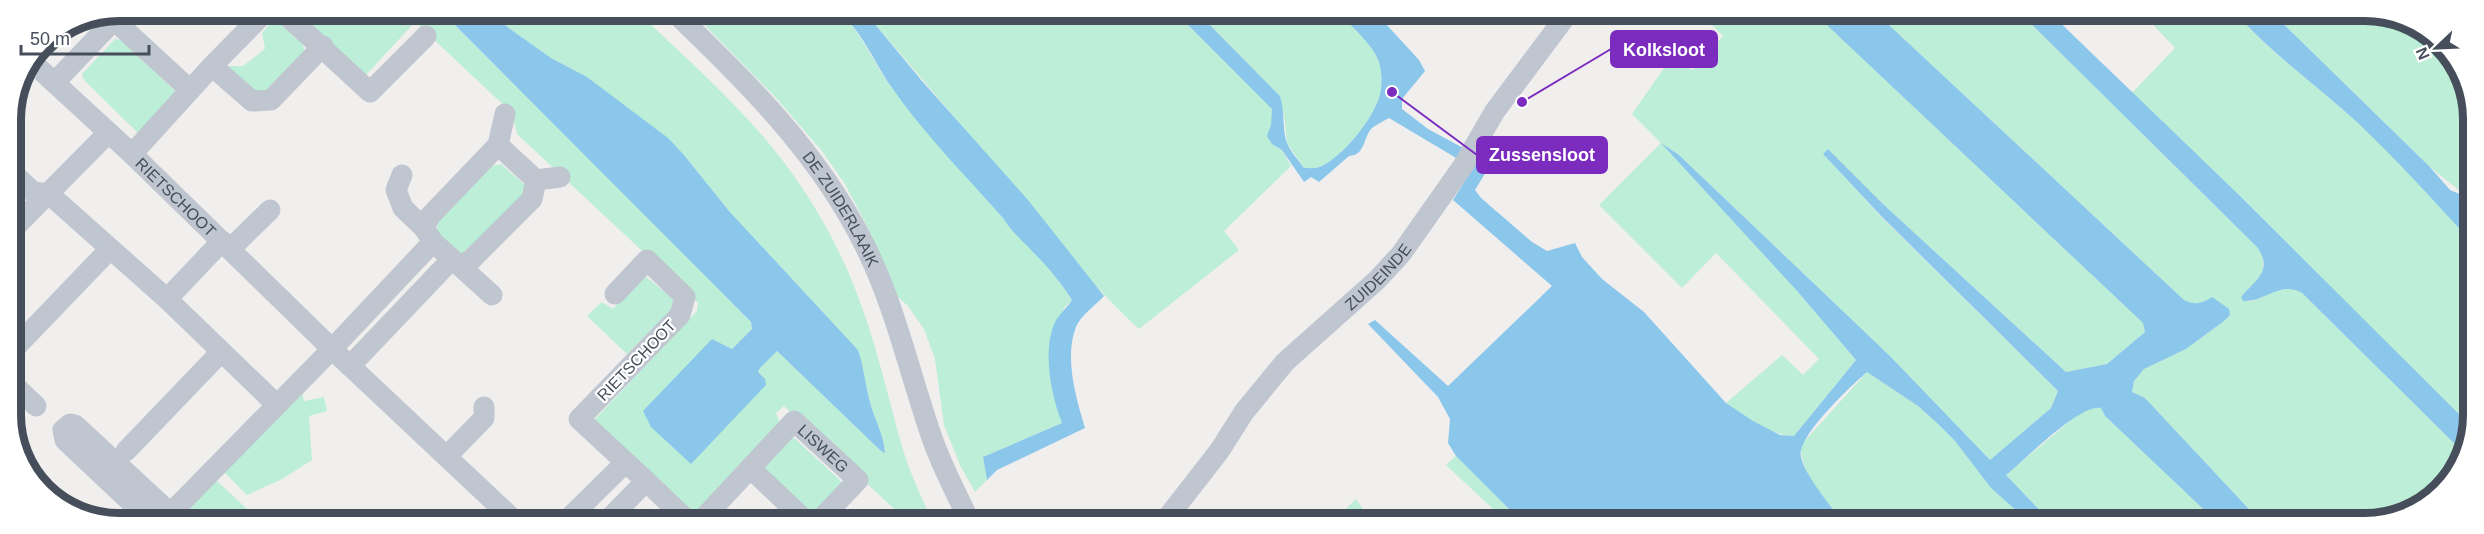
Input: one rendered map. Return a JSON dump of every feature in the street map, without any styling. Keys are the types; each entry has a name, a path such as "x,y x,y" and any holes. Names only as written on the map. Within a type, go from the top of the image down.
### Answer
{"street":[{"path":"114,21 190,90"},
{"path":"55,82 114,21"},
{"name":"RIETSCHOOT","path":"132,154 256,21"},
{"path":"294,21 370,92 426,36"},
{"name":"DE ZUIDERLAAIK","path":"683,21 764,103 821,170 865,244 896,323 937,451 965,513"},
{"name":"ZUIDEINDE","path":"1171,513 1220,450 1244,412 1269,380 1297,350 1389,268 1419,231 1496,111 1562,21"},
{"path":"212,66 252,100 272,100 323,46"},
{"name":"RIETSCHOOT","path":"37,66 132,154 332,349 448,455 507,513"},
{"path":"167,513 332,349 428,235 430,216 498,145 505,114"},
{"path":"21,221 108,133"},
{"path":"498,145 536,180 560,177"},
{"path":"402,175 396,190 403,208 455,263 492,295"},
{"path":"350,366 455,263 472,259 532,199 536,180"},
{"path":"21,181 33,192 49,194 167,299 277,405"},
{"name":"RIETSCHOOT","path":"167,299 226,245 270,210"},
{"path":"21,342 110,250"},
{"name":"RIETSCHOOT","path":"615,294 647,260 685,297 680,315 579,419 646,481"},
{"path":"126,451 221,352"},
{"path":"21,392 36,406"},
{"path":"448,455 484,418 484,407"},
{"name":"LISWEG","path":"708,513 794,421 858,480 827,513"},
{"path":"154,513 65,440 63,430 69,424 75,426 155,513"},
{"name":"DE ZUIDERLAAIK","path":"937,451 977,513"},
{"path":"574,513 625,463"},
{"path":"750,468 798,513"},
{"path":"615,513 646,481 680,513"}],"green space":[{"path":"272,21 279,21 302,41 305,53 266,92 257,92 226,66 243,66 265,49 262,33"},
{"path":"304,21 451,21 751,322 752,329 732,349 712,339 765,379 758,373 760,368 777,351 881,451 885,452 858,350 729,211 684,155 587,77 551,58 499,21 647,21 756,128 796,178 818,213 846,267 861,306 905,457 929,513 898,513 784,406 776,413 781,426 695,513 691,513 598,427 595,419 697,311 698,303 517,134 512,113 415,22 365,76"},
{"path":"701,21 848,21 905,105 1011,229 1045,264 1072,300 1064,308 1052,383 1062,423 983,457 987,480 975,492 960,465 944,425 935,359 924,329 908,306 897,296 868,228 845,184 821,150 777,99"},
{"path":"873,21 1183,21 1273,109 1272,144 1282,150 1291,166 1224,231 1239,250 1139,329 1087,275"},
{"path":"1206,21 1347,21 1378,59 1381,88 1372,114 1339,154 1318,168 1304,168 1287,143 1280,96"},
{"path":"1708,21 1823,21 2143,323 2145,332 2107,364 2066,372 1884,205 1828,149 1823,154 1881,217 2058,391 2051,408 1990,460 1890,356 1679,155 1662,144 1798,292 1856,360 1794,436 1767,429 1726,403 1782,355 1803,375 1819,359 1716,253 1682,288 1599,205 1661,143 1632,114 1671,58 1692,70 1723,36"},
{"path":"1885,21 2028,21 2257,247 2262,259 2263,270 2258,280 2248,289 2249,302 2282,290 2295,290 2302,293 2458,447 2443,475 2414,500 2384,511 2371,513 2253,513 2145,398 2132,392 2134,381 2144,369 2186,349 2230,315 2204,303 2190,304"},
{"path":"2150,21 2243,21 2277,54 2385,148 2463,232 2463,418 2238,194 2132,93 2175,48"},
{"path":"2280,21 2384,23 2408,31 2425,41 2443,59 2450,70 2461,100 2463,193 2430,167"},
{"path":"115,39 121,40 177,93 140,135 84,80 82,74"},
{"path":"501,164 525,185 526,198 459,256 441,238 437,228 440,218 492,166"},
{"path":"644,275 673,299 675,306 627,354 587,316 602,302 613,309"},
{"path":"1867,372 1918,406 1937,423 1955,441 1991,488 2019,513 1835,513 1809,476 1804,466 1801,445"},
{"path":"301,388 304,401 324,397 327,411 309,416 312,460 282,479 247,495 222,470"},
{"path":"2094,407 2101,408 2105,416 2207,513 2042,513 2006,475 2077,415"},
{"path":"792,436 840,480 843,488 819,513 805,513 760,471"},
{"path":"1456,456 1513,513 1497,513 1446,465"},
{"path":"214,478 251,513 181,513"},
{"path":"1356,499 1366,513 1341,513"}],"water":[{"path":"451,21 499,21 551,58 587,77 668,138 729,211 858,350 885,453 777,351 758,372 765,379 766,385 691,464 651,427 643,411 712,339 732,349 752,329 751,322"},
{"path":"848,21 872,21 922,81 1028,200 1104,296 1076,327 1071,351 1073,378 1085,428 997,470 987,480 983,457 1062,423 1054,399 1049,346 1055,322 1072,300 1050,270 1014,233 916,120 890,85"},
{"path":"1183,21 1206,21 1280,96 1284,133 1292,153 1304,168 1318,168 1339,154 1357,135 1372,114 1381,91 1381,69 1378,59 1347,21 1383,21 1419,60 1425,71 1402,99 1402,109 1428,129 1480,157 1489,167 1475,190 1481,198 1532,242 1547,251 1575,243 1582,257 1602,279 1644,312 1726,403 1780,435 1794,436 1856,360 1798,292 1661,143 1679,155 1890,356 1990,460 2051,408 2058,391 1882,217 1823,154 1828,149 1884,205 2066,372 2107,364 2145,332 2143,323 1823,21 1885,21 2184,300 2199,303 2212,297 2229,309 2230,315 2224,321 2186,349 2144,369 2134,381 2132,392 2145,398 2253,513 2207,513 2105,416 2101,408 2091,409 2066,423 2006,475 2042,513 2019,513 1991,488 1955,441 1937,423 1918,406 1867,372 1826,412 1807,437 1802,448 1801,457 1808,473 1836,513 1513,513 1456,456 1448,443 1450,419 1438,397 1368,324 1375,320 1448,386 1552,286 1453,200 1473,168 1389,118 1372,128 1358,152 1349,156 1319,182 1311,177 1304,182 1282,150 1272,144 1267,136 1271,125 1272,109"},
{"path":"2028,21 2058,21 2238,194 2463,418 2458,447 2302,293 2286,289 2251,301 2243,301 2241,297 2261,275 2263,269 2262,255 2257,247"},
{"path":"2243,21 2280,21 2430,167 2450,190 2463,195 2463,232 2372,136"}],"place":[{"name":"Zussensloot","path":"1392,92"},
{"name":"Kolksloot","path":"1522,102"}]}
